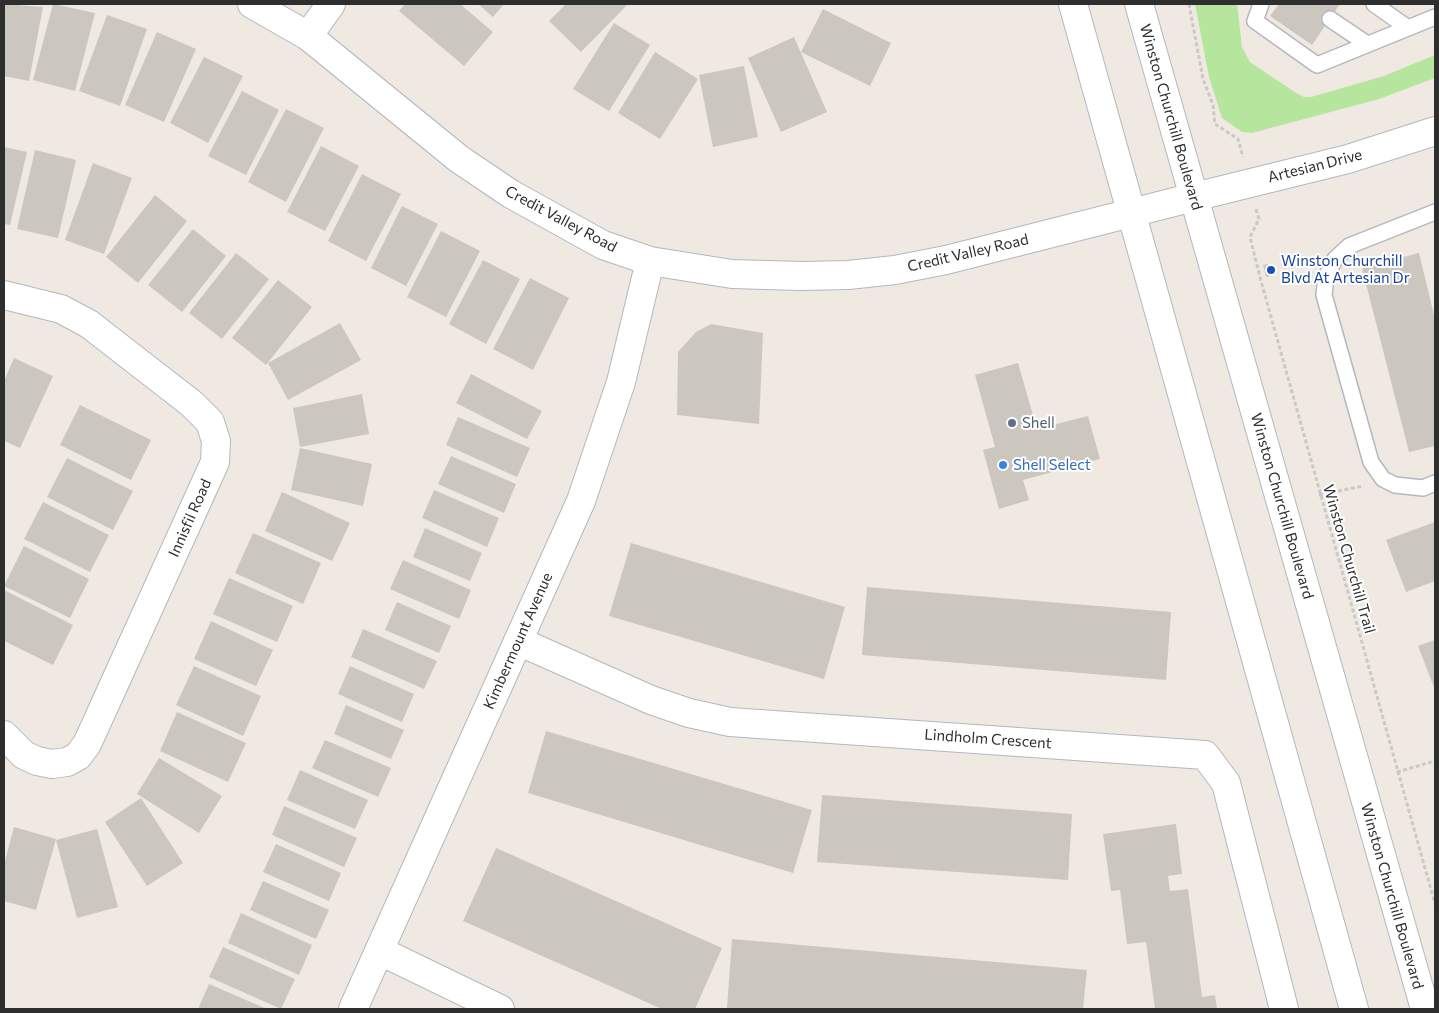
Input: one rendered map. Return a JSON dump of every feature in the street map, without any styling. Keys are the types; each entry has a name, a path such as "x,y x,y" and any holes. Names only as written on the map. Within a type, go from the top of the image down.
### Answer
{"street":[{"name":"Credit Valley Road","path":"252,4 308,36 459,159 511,194 603,245 650,261 732,274 848,275 946,260 1132,213"},
{"path":"308,36 330,4"},
{"path":"1073,4 1354,1009"},
{"name":"Winston Churchill Boulevard","path":"1139,4 1425,1009"},
{"name":"Artesian Drive","path":"1132,213 1348,159 1435,131"},
{"name":"Kimbermount Avenue","path":"353,1009 581,501 621,382 650,261"},
{"name":"Innisfil Road","path":"4,295 61,309 89,324 192,404 210,422 216,441 214,462 88,744 78,756 67,762 52,764 37,761 24,755 4,735"},
{"name":"Lindholm Crescent","path":"518,641 651,700 689,713 730,722 1205,755 1226,783 1284,1009"},
{"path":"380,951 500,1009"}],"lane":[{"path":"1261,4 1255,21 1317,65 1435,16"},
{"path":"1374,4 1408,28"},
{"path":"1330,19 1367,44"},
{"path":"1435,212 1349,246 1335,259 1326,276 1324,295 1371,462 1383,479 1394,485 1423,488 1435,483"}],"path":[{"path":"1189,4 1203,78 1213,105 1215,124 1238,139"},
{"name":"Winston Churchill Trail","path":"1259,219 1250,237 1319,495 1435,904"},
{"path":"1319,495 1383,479"},
{"path":"1397,772 1435,761"}],"green space":[{"path":"1195,4 1237,4 1242,47 1250,62 1304,97 1311,97 1384,76 1435,55 1435,78 1379,99 1252,133 1242,132 1222,118 1209,77"}],"building":[{"path":"4,4 43,7 29,81 4,76"},
{"path":"53,4 95,13 75,91 33,80"},
{"path":"405,4 460,4 493,32 464,66 399,11"},
{"path":"478,4 504,4 493,17"},
{"path":"566,4 628,4 581,52 549,21"},
{"path":"1279,4 1340,4 1312,45 1270,16"},
{"path":"823,9 891,43 870,86 801,52"},
{"path":"107,15 147,29 120,106 79,91"},
{"path":"614,23 650,45 609,111 573,89"},
{"path":"157,32 196,49 164,122 125,105"},
{"path":"794,37 827,112 781,132 748,58"},
{"path":"655,52 698,79 660,139 618,113"},
{"path":"204,57 243,76 208,143 170,123"},
{"path":"744,66 758,137 713,147 699,75"},
{"path":"242,91 279,110 246,175 208,156"},
{"path":"286,109 324,128 286,202 248,182"},
{"path":"321,146 359,166 325,231 287,212"},
{"path":"4,147 27,152 10,225 4,224"},
{"path":"35,150 76,160 58,238 17,229"},
{"path":"93,163 132,178 104,254 65,240"},
{"path":"362,174 401,194 366,261 328,241"},
{"path":"155,195 187,221 138,283 106,257"},
{"path":"402,206 438,224 406,286 371,268"},
{"path":"193,229 226,256 182,312 148,285"},
{"path":"441,231 480,251 446,317 407,297"},
{"path":"236,253 269,279 222,339 189,313"},
{"path":"1419,253 1435,319 1435,446 1409,452 1362,268"},
{"path":"483,260 520,279 486,344 449,324"},
{"path":"1268,264 1272,276 1266,277 1263,265"},
{"path":"530,278 569,298 533,370 493,349"},
{"path":"278,280 312,307 266,365 232,338"},
{"path":"340,323 361,360 288,400 268,363"},
{"path":"711,324 763,333 759,424 677,415 678,352 696,332"},
{"path":"14,358 53,376 20,448 4,441 4,381"},
{"name":"Shell","path":"1018,363 1037,429 1088,416 1100,459 1023,480 1029,500 999,509 983,450 995,447 975,375"},
{"path":"471,374 542,411 527,439 456,403"},
{"path":"362,394 369,434 300,447 293,408"},
{"path":"80,405 151,440 131,480 60,445"},
{"path":"458,417 530,448 517,477 446,445"},
{"path":"300,448 372,464 363,506 291,490"},
{"path":"451,456 516,484 504,513 438,484"},
{"path":"67,458 133,491 113,530 47,497"},
{"path":"434,490 499,518 487,547 422,518"},
{"path":"282,492 350,523 332,561 265,531"},
{"path":"43,502 109,535 90,572 24,539"},
{"path":"1435,522 1435,581 1406,592 1386,540"},
{"path":"425,528 482,553 470,581 413,557"},
{"path":"253,533 321,563 303,604 235,573"},
{"path":"631,543 845,607 824,679 609,616"},
{"path":"24,546 89,579 70,618 4,586"},
{"path":"403,560 471,590 459,619 390,589"},
{"path":"229,578 293,606 277,642 213,614"},
{"path":"867,587 1171,612 1166,680 862,655"},
{"path":"4,590 73,625 53,665 4,641"},
{"path":"397,602 451,626 439,653 385,630"},
{"path":"211,621 273,650 256,686 194,659"},
{"path":"363,629 437,661 424,689 351,657"},
{"path":"1435,640 1435,690 1418,646"},
{"path":"194,666 261,696 243,736 176,705"},
{"path":"350,666 414,694 402,722 338,694"},
{"path":"346,705 404,730 391,759 334,734"},
{"path":"177,712 246,743 228,782 160,751"},
{"path":"546,731 812,810 793,873 528,793"},
{"path":"325,740 391,768 378,797 312,768"},
{"path":"159,758 222,796 199,833 137,794"},
{"path":"300,770 368,800 355,829 287,800"},
{"path":"822,795 1072,814 1068,880 817,862"},
{"path":"141,798 183,863 147,886 105,822"},
{"path":"284,806 357,838 344,867 272,835"},
{"path":"1176,824 1182,874 1168,876 1170,891 1188,889 1202,997 1215,995 1217,1009 1155,1009 1146,942 1127,944 1120,890 1111,891 1103,834"},
{"path":"14,827 56,839 36,910 4,901 4,865"},
{"path":"97,829 118,907 77,918 56,840"},
{"path":"276,844 341,873 329,901 263,872"},
{"path":"496,848 722,948 695,1009 662,1009 463,921"},
{"path":"263,881 329,910 316,939 250,910"},
{"path":"241,913 312,945 299,975 228,943"},
{"path":"732,939 1087,970 1083,1009 727,1008"},
{"path":"223,947 295,979 281,1009 209,977"},
{"path":"209,984 267,1009 198,1009"}],"place":[{"name":"Winston Churchill Blvd At Artesian Dr","path":"1271,270"},
{"name":"Shell","path":"1012,423"},
{"name":"Shell Select","path":"1003,465"}]}
